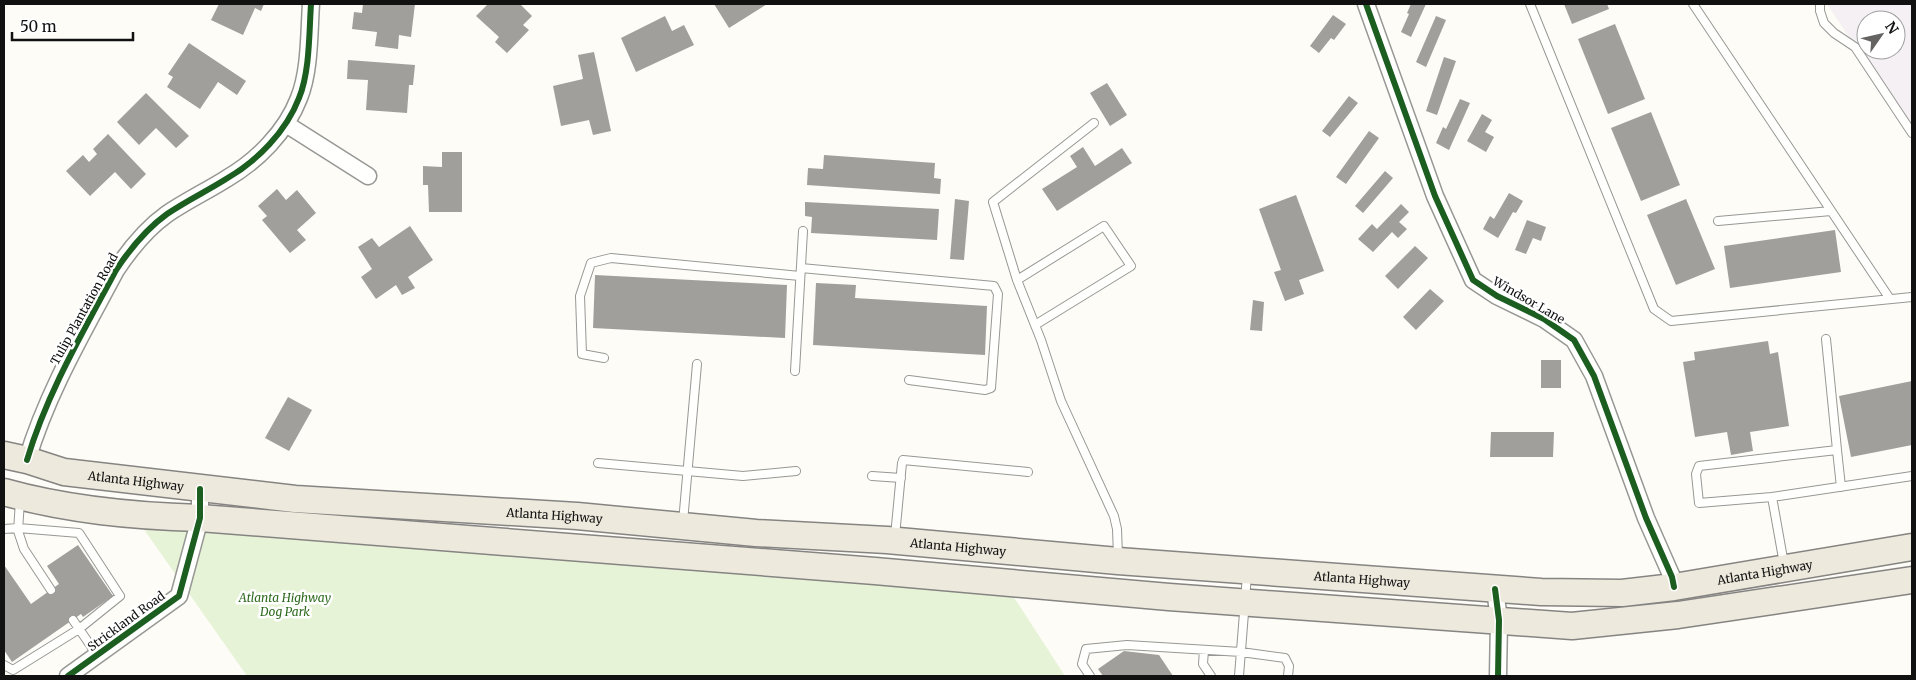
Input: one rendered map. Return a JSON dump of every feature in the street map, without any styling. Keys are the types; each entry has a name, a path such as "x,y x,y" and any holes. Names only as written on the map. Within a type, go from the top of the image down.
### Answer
{"main road":[{"name":"Atlanta Highway","path":"15,458 64,472 295,499 577,516 756,533 894,540 1118,561 1541,592 1622,593 1674,587 1912,548"},
{"path":"12,494 51,505 133,514 1572,626 1678,616 1912,580"}],"street":[{"name":"Tulip Plantation Road","path":"15,458 35,433 52,391 116,270 126,255 152,226 166,214 243,168 261,153 286,124 299,99 305,79 311,4"},
{"name":"Windsor Lane","path":"1366,4 1435,196 1473,280 1498,296 1544,319 1574,340 1594,376 1646,518 1672,577 1674,587"},
{"path":"286,124 368,176"},
{"name":"Strickland Road","path":"68,676 179,596 194,533 200,518 200,489"},
{"path":"1495,588 1499,620 1498,676"}],"lane":[{"path":"1530,4 1654,309 1671,321 1912,297"},
{"path":"1693,4 1890,299"},
{"path":"1820,4 1824,23 1834,34 1855,47 1912,133"},
{"path":"1094,123 993,202 1017,280 1035,325 1061,401 1114,516 1118,529 1118,561"},
{"path":"1718,221 1831,211"},
{"path":"1017,280 1104,226 1131,266 1035,325"},
{"path":"794,371 803,231"},
{"path":"604,358 582,354 580,296 591,264 611,258 994,286 998,294 992,388 986,390 909,380"},
{"path":"1826,338 1841,488"},
{"path":"683,526 697,364"},
{"path":"1837,450 1699,466 1696,474 1699,503 1772,497 1912,476"},
{"path":"894,540 902,462 1028,472"},
{"path":"598,463 742,476 796,471"},
{"path":"872,476 901,478"},
{"path":"12,494 24,549 51,590"},
{"path":"1772,497 1785,569"},
{"path":"4,529 18,528 79,533 120,596 79,629 13,670 4,665"},
{"path":"1239,676 1248,571"},
{"path":"73,620 98,655"},
{"path":"1090,676 1082,664 1086,649 1127,645 1241,652 1285,658 1289,666 1288,676"},
{"path":"1204,650 1203,664 1211,676"}],"shaded area":[{"path":"1827,4 1912,4 1912,132 1864,60 1906,60 1906,10 1856,10 1856,48"}],"green space":[{"name":"Atlanta Highway Dog Park","path":"138,521 1008,588 1065,676 247,676"}],"building":[{"path":"219,4 264,4 261,11 255,8 243,35 211,20"},
{"path":"363,4 415,4 411,37 399,35 398,49 375,46 377,32 352,29 354,12 362,13"},
{"path":"488,4 520,4 532,16 523,25 529,30 507,53 495,42 499,37 476,16"},
{"path":"714,4 767,4 729,28"},
{"path":"1411,4 1426,4 1411,37 1401,32"},
{"path":"1564,4 1607,4 1609,9 1572,24"},
{"path":"1333,15 1346,24 1334,40 1331,38 1319,53 1310,46"},
{"path":"665,16 672,31 684,25 694,45 636,72 621,38"},
{"path":"1436,16 1446,20 1426,67 1416,62"},
{"path":"1615,24 1645,99 1608,114 1578,39"},
{"path":"189,43 246,81 237,95 218,82 200,109 167,87 173,77 168,74"},
{"path":"594,52 611,131 593,135 589,120 561,126 553,86 583,79 578,55"},
{"path":"1444,57 1456,61 1437,115 1426,111"},
{"path":"348,60 415,65 413,85 409,85 407,113 366,110 368,80 347,79"},
{"path":"1107,83 1127,115 1110,126 1090,93"},
{"path":"146,93 189,136 176,148 156,128 139,145 117,122"},
{"path":"1349,96 1358,103 1330,137 1322,131"},
{"path":"1460,99 1470,103 1449,150 1436,143 1443,127 1446,129"},
{"path":"1651,112 1680,185 1641,201 1611,128"},
{"path":"1482,114 1492,120 1485,132 1494,137 1486,152 1467,141"},
{"path":"1369,131 1379,138 1346,184 1336,177"},
{"path":"108,134 146,174 131,189 115,172 90,196 66,171 83,155 89,162 97,154 93,149"},
{"path":"1083,147 1095,166 1122,148 1132,163 1057,211 1042,189 1077,167 1070,156"},
{"path":"442,152 462,152 462,212 429,212 428,185 423,185 423,166 442,167"},
{"path":"824,155 935,163 934,178 941,179 940,194 807,185 808,168 823,169"},
{"path":"1385,171 1393,178 1363,213 1355,206"},
{"path":"277,189 286,200 297,190 316,213 297,230 306,240 290,253 262,220 267,216 258,206"},
{"path":"1509,193 1523,201 1516,213 1513,212 1498,238 1483,229 1490,216 1494,219"},
{"path":"1296,195 1324,271 1299,280 1304,294 1285,301 1274,272 1281,270 1259,209"},
{"path":"955,199 969,201 964,260 950,259"},
{"path":"1686,199 1715,269 1676,285 1647,215"},
{"path":"805,202 939,209 937,240 811,233 812,217 805,216"},
{"path":"1401,204 1409,212 1399,222 1407,229 1398,238 1392,232 1373,252 1358,239 1372,224 1377,229"},
{"path":"1527,220 1546,227 1541,241 1533,238 1526,254 1515,250"},
{"path":"410,226 433,260 408,277 415,288 402,295 396,285 376,299 361,277 372,269 358,247 372,238 379,247"},
{"path":"1835,230 1841,272 1730,288 1724,246"},
{"path":"1415,246 1428,258 1398,289 1385,276"},
{"path":"595,275 787,285 785,338 593,328"},
{"path":"816,283 856,285 855,298 987,306 985,355 813,345"},
{"path":"1430,289 1444,301 1416,330 1403,317"},
{"path":"1253,300 1264,302 1262,331 1250,330"},
{"path":"1768,341 1770,354 1778,352 1789,426 1750,432 1753,451 1731,455 1727,432 1695,437 1683,362 1695,360 1694,352"},
{"path":"1541,360 1561,360 1561,388 1541,388"},
{"path":"1912,381 1912,445 1851,457 1839,396"},
{"path":"288,397 312,410 289,451 265,438"},
{"path":"1491,432 1554,432 1553,457 1490,457"},
{"path":"78,545 113,596 83,617 81,614 12,662 4,650 4,565 31,604 59,584 47,566"},
{"path":"1124,651 1159,655 1173,676 1103,676 1098,669"}],"cycle path":[{"path":"27,460 55,387 116,270 127,254 145,233 167,214 249,164 278,134 293,111 303,87 305,76 311,4"},
{"path":"1366,4 1435,196 1473,280 1497,296 1544,319 1574,340 1594,376 1646,518 1672,577 1674,587"},
{"path":"68,676 179,596 200,518 200,489"},
{"path":"1495,589 1499,620 1498,676"}]}
